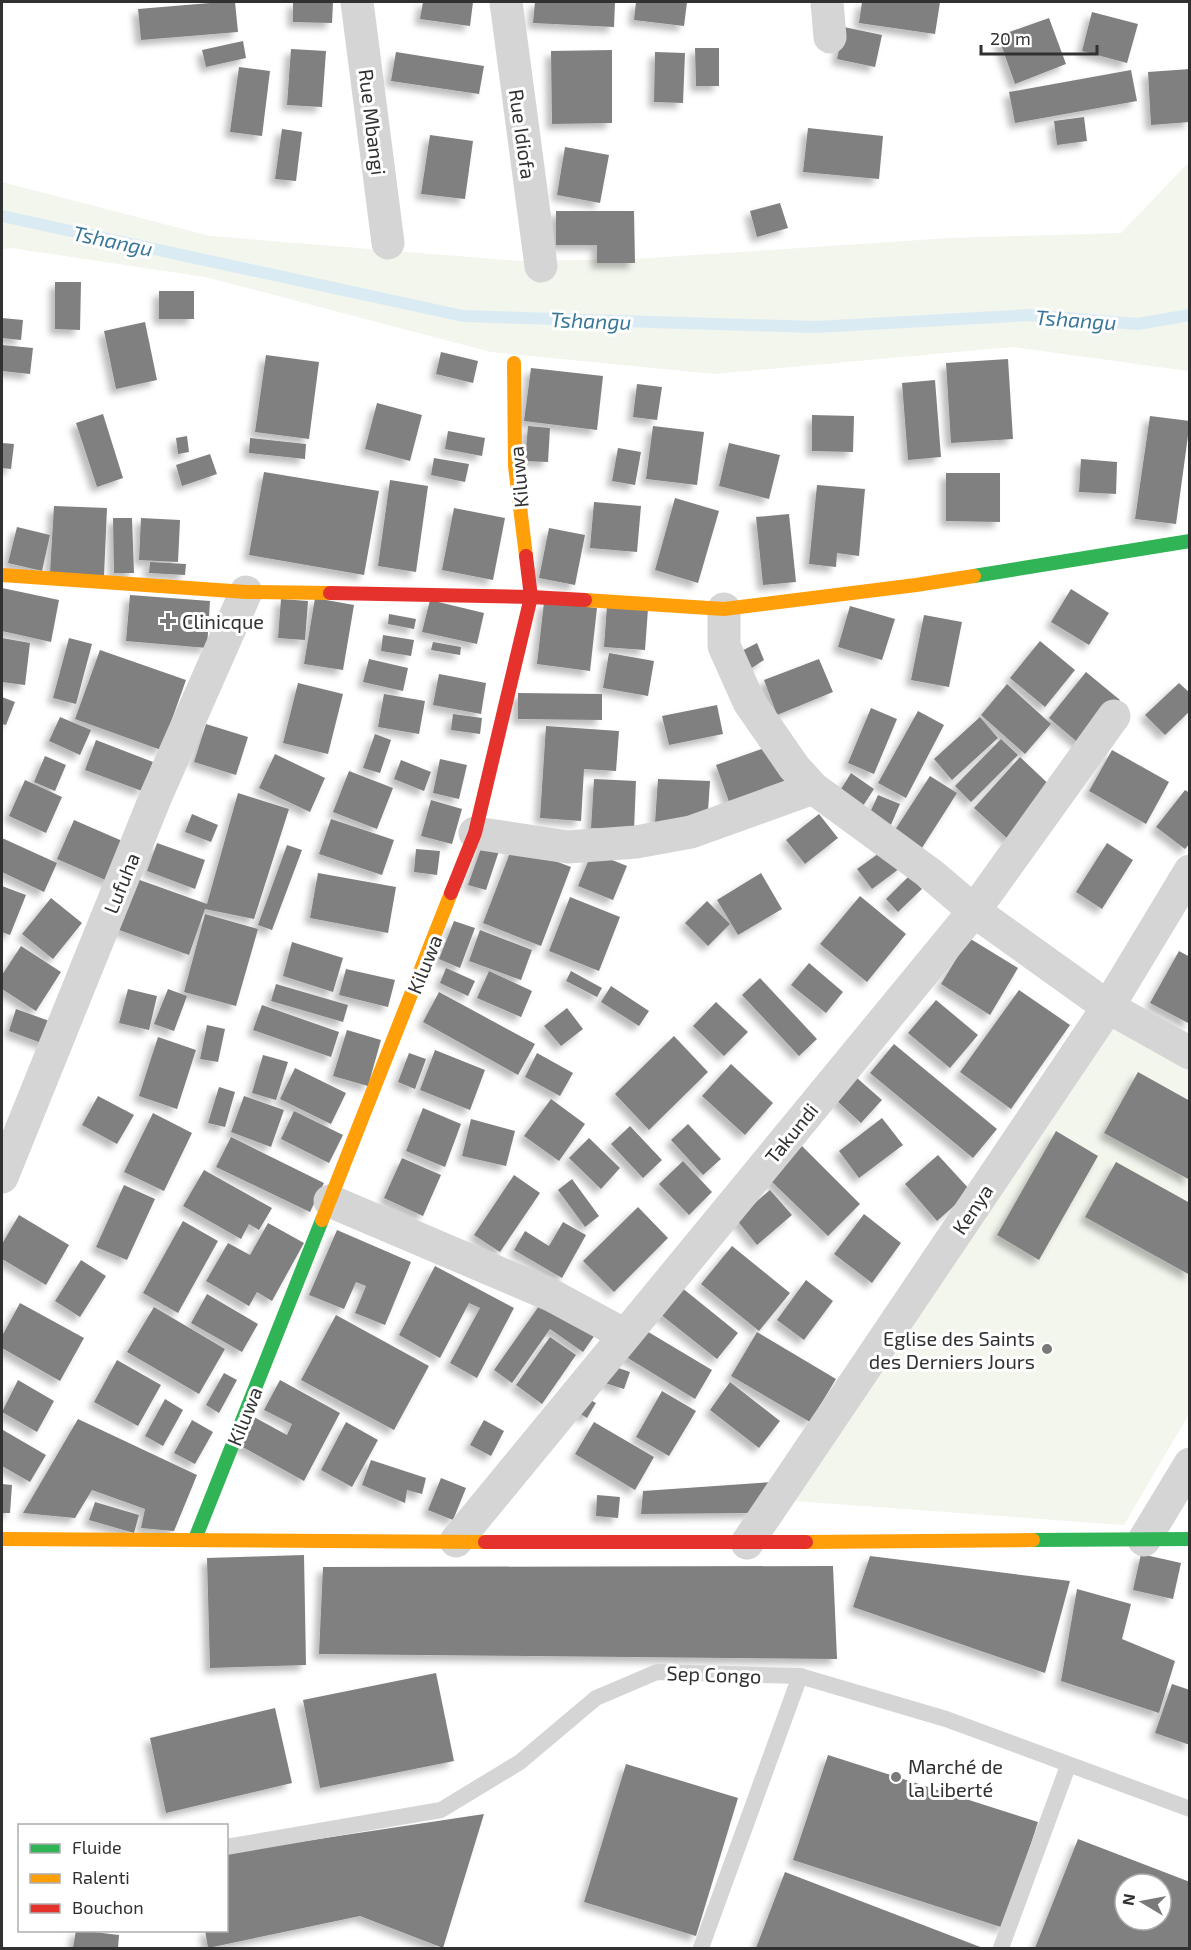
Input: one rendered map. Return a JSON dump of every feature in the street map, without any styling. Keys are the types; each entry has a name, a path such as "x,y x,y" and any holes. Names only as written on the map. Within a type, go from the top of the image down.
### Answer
{"street":[{"name":"Rue Mbangi","path":"357,2 388,243"},
{"name":"Rue Idiofa","path":"506,2 541,266"},
{"path":"827,2 830,37"},
{"name":"Kiluwa","path":"195,1539 476,833 531,597 515,466 514,363"},
{"path":"2,575 246,591 531,597 724,609 916,585 1190,541"},
{"name":"Lufuha","path":"2,1177 156,796 246,591"},
{"path":"724,609 724,646 749,702 794,767 813,788 932,875 974,911 1108,1007 1190,1053"},
{"name":"Takundi","path":"456,1541 974,911 1114,716"},
{"path":"476,833 568,847 636,842 691,832 813,788"},
{"name":"Kenya","path":"747,1543 1108,1007 1190,871"},
{"path":"330,1202 551,1295 625,1335"},
{"path":"1144,1540 1190,1464"},
{"path":"2,1539 747,1543 1190,1539"}],"lane":[{"name":"Sep Congo","path":"228,1848 441,1810 520,1762 596,1698 657,1672 800,1676 946,1719 1068,1766 1190,1809"},
{"path":"701,1948 800,1676"},
{"path":"1001,1948 1068,1766"}],"shaded area":[{"path":"1189,162 1189,371 1012,347 714,374 491,352 205,277 11,248 2,249 2,182 210,236 519,261 635,259 950,238 1121,233"},
{"path":"1106,1024 1189,1068 1189,1414 1124,1525 780,1500"}],"building":[{"path":"235,2 238,32 141,40 138,9"},
{"path":"293,2 333,2 332,23 293,22"},
{"path":"423,2 473,2 470,26 420,19"},
{"path":"535,2 615,2 614,27 533,23"},
{"path":"636,2 687,2 684,26 634,20"},
{"path":"862,2 940,2 935,34 859,23"},
{"path":"1092,12 1138,24 1127,63 1082,51"},
{"path":"1049,18 1066,64 1015,84 998,36"},
{"path":"844,27 882,35 875,67 837,59"},
{"path":"243,41 246,58 206,67 202,50"},
{"path":"695,48 719,48 719,86 696,86"},
{"path":"291,49 326,51 322,107 287,105"},
{"path":"612,50 612,123 552,124 551,51"},
{"path":"396,52 484,66 479,94 391,81"},
{"path":"655,52 685,53 683,103 654,102"},
{"path":"239,67 270,71 262,136 230,132"},
{"path":"1190,69 1190,122 1151,125 1148,72"},
{"path":"1131,70 1137,101 1015,123 1009,92"},
{"path":"1084,117 1087,141 1057,145 1054,121"},
{"path":"808,128 883,136 879,179 803,172"},
{"path":"282,129 302,132 296,181 275,179"},
{"path":"430,135 473,141 465,199 421,194"},
{"path":"565,147 609,155 600,203 557,195"},
{"path":"780,203 788,228 757,237 750,211"},
{"path":"556,211 634,211 635,263 597,263 597,245 556,245"},
{"path":"55,282 81,282 80,330 55,329"},
{"path":"159,291 194,291 194,319 159,319"},
{"path":"2,318 23,320 21,340 2,338"},
{"path":"145,322 157,380 116,389 104,331"},
{"path":"2,345 33,348 30,374 2,371"},
{"path":"441,352 478,361 473,383 436,374"},
{"path":"266,355 319,362 309,439 255,432"},
{"path":"1008,359 1013,439 951,443 946,363"},
{"path":"531,368 603,376 597,430 524,421"},
{"path":"935,380 941,457 908,460 902,383"},
{"path":"637,384 662,387 657,420 633,417"},
{"path":"377,403 422,415 410,461 365,449"},
{"path":"103,414 123,478 97,487 76,423"},
{"path":"812,415 854,416 853,452 812,451"},
{"path":"1150,416 1190,421 1176,524 1135,519"},
{"path":"528,426 550,428 548,462 525,461"},
{"path":"653,426 704,432 697,485 646,479"},
{"path":"448,431 485,438 482,456 445,449"},
{"path":"187,436 189,452 178,454 176,438"},
{"path":"250,438 306,444 305,459 249,453"},
{"path":"2,443 14,444 11,469 2,468"},
{"path":"729,443 780,455 769,499 719,486"},
{"path":"618,448 641,452 635,485 612,481"},
{"path":"210,454 217,474 182,486 176,465"},
{"path":"434,458 469,464 465,482 431,475"},
{"path":"1081,459 1117,462 1116,494 1079,492"},
{"path":"264,472 379,491 364,575 249,555"},
{"path":"946,473 1000,473 1000,522 946,521"},
{"path":"390,480 428,486 416,572 378,566"},
{"path":"817,485 865,489 859,556 837,553 836,567 809,564"},
{"path":"675,498 719,511 698,583 655,570"},
{"path":"594,502 641,506 637,552 590,548"},
{"path":"54,506 107,508 104,576 50,573"},
{"path":"454,508 505,518 493,580 442,570"},
{"path":"789,514 796,582 763,585 756,517"},
{"path":"113,518 132,518 134,573 114,573"},
{"path":"141,518 180,520 178,562 139,560"},
{"path":"17,527 50,535 42,571 8,563"},
{"path":"549,528 585,535 575,585 539,578"},
{"path":"150,562 186,564 185,575 149,573"},
{"path":"2,588 59,600 51,642 2,631"},
{"path":"1071,589 1109,613 1089,645 1051,622"},
{"name":"Clinicque","path":"130,595 210,601 207,648 126,641"},
{"path":"315,598 354,605 343,670 304,664"},
{"path":"281,599 308,601 305,640 278,638"},
{"path":"430,600 484,613 477,644 422,632"},
{"path":"544,602 597,608 590,671 537,664"},
{"path":"607,605 648,609 645,650 604,647"},
{"path":"850,606 895,619 882,660 838,647"},
{"path":"389,614 416,619 414,629 388,624"},
{"path":"924,615 962,622 949,687 911,680"},
{"path":"383,635 414,640 411,656 381,651"},
{"path":"2,638 30,643 25,685 2,682"},
{"path":"69,638 92,644 76,704 53,698"},
{"path":"1040,641 1075,670 1045,707 1010,678"},
{"path":"433,642 461,647 460,655 431,650"},
{"path":"757,643 764,660 744,673 734,655"},
{"path":"100,650 186,680 161,750 75,719"},
{"path":"609,653 654,661 648,696 603,688"},
{"path":"369,659 408,668 403,691 363,682"},
{"path":"819,659 833,692 777,715 764,680"},
{"path":"1086,672 1120,700 1082,746 1049,718"},
{"path":"439,674 486,683 481,714 433,705"},
{"path":"298,683 343,694 328,754 283,743"},
{"path":"1179,683 1190,693 1190,711 1165,735 1145,715"},
{"path":"1007,684 1051,724 1025,754 981,715"},
{"path":"518,693 602,694 602,720 518,719"},
{"path":"384,694 425,701 419,734 378,727"},
{"path":"2,697 15,702 6,725 2,724"},
{"path":"717,705 723,734 669,745 662,716"},
{"path":"871,708 897,719 874,774 848,763"},
{"path":"918,711 944,725 906,798 878,783"},
{"path":"453,714 482,718 480,734 451,730"},
{"path":"60,717 91,730 80,755 49,741"},
{"path":"980,717 998,738 952,780 934,759"},
{"path":"206,724 248,737 236,775 194,762"},
{"path":"546,726 619,731 616,771 584,769 581,821 540,818"},
{"path":"375,734 391,740 380,773 363,768"},
{"path":"1001,739 1018,755 971,802 955,786"},
{"path":"96,740 153,762 142,791 85,770"},
{"path":"773,745 786,783 729,802 716,765"},
{"path":"1112,750 1169,782 1146,824 1089,791"},
{"path":"275,754 325,778 310,812 259,788"},
{"path":"45,756 66,765 55,791 34,782"},
{"path":"1020,757 1055,790 1010,841 974,808"},
{"path":"440,759 467,765 459,799 433,793"},
{"path":"401,760 431,772 424,791 394,779"},
{"path":"349,771 393,788 377,829 333,812"},
{"path":"851,773 874,789 861,809 838,794"},
{"path":"930,776 957,793 920,851 893,833"},
{"path":"594,779 636,781 634,830 591,828"},
{"path":"658,779 710,781 707,826 655,823"},
{"path":"25,780 62,797 46,833 9,816"},
{"path":"1185,790 1190,793 1190,843 1185,849 1156,827"},
{"path":"238,793 289,809 254,919 205,909 189,955 119,930 137,879 207,904"},
{"path":"878,795 900,804 890,827 868,817"},
{"path":"431,800 462,809 452,844 421,836"},
{"path":"192,814 218,825 211,842 185,832"},
{"path":"819,814 838,838 805,864 786,840"},
{"path":"331,819 394,840 382,875 319,854"},
{"path":"74,820 127,843 110,882 57,859"},
{"path":"2,838 57,863 44,892 2,872"},
{"path":"484,840 501,845 486,890 468,885"},
{"path":"157,843 205,860 195,889 147,871"},
{"path":"1107,843 1133,860 1102,909 1076,892"},
{"path":"287,845 302,850 272,930 258,925"},
{"path":"513,845 571,867 541,946 483,923"},
{"path":"889,846 903,866 872,889 857,869"},
{"path":"416,849 440,851 437,875 414,872"},
{"path":"592,852 627,866 613,900 578,886"},
{"path":"318,873 396,887 388,933 310,918"},
{"path":"761,873 782,909 738,935 717,900"},
{"path":"909,876 922,889 898,912 886,899"},
{"path":"2,886 26,895 10,935 2,932"},
{"path":"860,896 906,934 867,982 820,944"},
{"path":"570,897 620,917 599,971 549,951"},
{"path":"51,898 82,923 53,959 22,934"},
{"path":"707,901 730,924 708,946 685,923"},
{"path":"205,914 258,929 236,1006 184,992"},
{"path":"454,921 475,928 460,968 439,959"},
{"path":"480,930 532,950 521,980 469,961"},
{"path":"969,938 1018,968 990,1015 941,984"},
{"path":"292,942 343,958 333,992 283,976"},
{"path":"21,946 61,972 36,1011 2,989 2,975"},
{"path":"1179,951 1190,957 1190,1024 1150,1003"},
{"path":"809,963 843,992 826,1013 791,985"},
{"path":"446,968 475,981 468,996 440,983"},
{"path":"346,969 395,980 388,1007 339,995"},
{"path":"489,971 532,991 521,1017 477,998"},
{"path":"571,971 602,988 597,997 566,981"},
{"path":"760,978 817,1039 799,1056 742,995"},
{"path":"276,984 348,1005 343,1022 271,1001"},
{"path":"611,986 649,1011 639,1026 601,1002"},
{"path":"128,989 157,996 149,1030 119,1023"},
{"path":"168,989 187,996 174,1031 154,1024"},
{"path":"1019,990 1070,1025 1011,1109 960,1072"},
{"path":"439,992 535,1044 518,1075 423,1022"},
{"path":"936,1000 978,1035 950,1068 908,1033"},
{"path":"716,1002 748,1032 724,1056 693,1026"},
{"path":"262,1005 339,1032 331,1057 253,1030"},
{"path":"567,1008 583,1029 561,1046 544,1026"},
{"path":"16,1009 55,1023 47,1045 9,1031"},
{"path":"207,1025 225,1029 218,1062 200,1059"},
{"path":"347,1030 381,1040 368,1086 333,1076"},
{"path":"674,1036 708,1072 649,1130 615,1094"},
{"path":"158,1037 196,1050 177,1109 139,1096"},
{"path":"894,1044 997,1129 973,1158 870,1073"},
{"path":"435,1050 485,1070 470,1110 420,1090"},
{"path":"409,1053 426,1059 415,1089 398,1082"},
{"path":"537,1053 573,1073 560,1096 525,1077"},
{"path":"263,1055 288,1062 276,1100 252,1093"},
{"path":"731,1064 773,1103 745,1135 702,1096"},
{"path":"295,1068 346,1093 331,1124 280,1099"},
{"path":"1138,1072 1190,1101 1190,1180 1104,1133"},
{"path":"857,1078 882,1100 861,1123 836,1100"},
{"path":"219,1087 235,1092 225,1127 208,1123"},
{"path":"98,1096 134,1115 117,1144 82,1125"},
{"path":"244,1096 284,1110 271,1147 231,1132"},
{"path":"551,1099 585,1124 559,1161 524,1136"},
{"path":"423,1108 461,1124 445,1167 406,1151"},
{"path":"294,1111 343,1135 329,1163 281,1139"},
{"path":"153,1113 192,1133 164,1191 124,1172"},
{"path":"882,1118 903,1145 859,1178 839,1151"},
{"path":"471,1119 515,1131 506,1166 462,1156"},
{"path":"688,1124 721,1159 703,1175 671,1140"},
{"path":"630,1126 662,1160 643,1178 611,1144"},
{"path":"1056,1131 1098,1156 1039,1260 997,1235"},
{"path":"231,1137 324,1183 310,1212 216,1167"},
{"path":"589,1138 620,1168 601,1189 569,1158"},
{"path":"802,1146 860,1204 828,1236 770,1180"},
{"path":"938,1155 971,1191 937,1221 905,1184"},
{"path":"402,1158 441,1175 423,1216 384,1198"},
{"path":"683,1161 712,1192 689,1215 659,1184"},
{"path":"1116,1162 1190,1203 1190,1275 1085,1217"},
{"path":"204,1170 272,1208 259,1230 249,1224 241,1239 183,1206"},
{"path":"514,1175 540,1193 500,1252 474,1235"},
{"path":"572,1179 599,1216 585,1227 558,1190"},
{"path":"124,1185 155,1199 127,1260 96,1247"},
{"path":"770,1190 792,1215 757,1245 736,1219"},
{"path":"638,1207 668,1238 614,1292 583,1261"},
{"path":"864,1214 901,1243 872,1283 834,1254"},
{"path":"19,1215 69,1245 46,1285 2,1259 2,1244"},
{"path":"183,1221 218,1241 178,1313 143,1293"},
{"path":"563,1222 586,1235 562,1278 514,1250 525,1231 549,1246"},
{"path":"268,1223 304,1243 272,1301 257,1292 249,1306 206,1281 228,1243 250,1255"},
{"path":"337,1230 411,1262 385,1325 355,1313 366,1286 356,1282 344,1309 309,1295"},
{"path":"732,1246 790,1293 759,1331 701,1284"},
{"path":"81,1260 106,1276 80,1317 55,1301"},
{"path":"435,1266 514,1308 477,1378 450,1363 480,1308 469,1303 440,1358 399,1335"},
{"path":"806,1280 833,1301 804,1340 777,1320"},
{"path":"676,1283 738,1333 717,1359 655,1310"},
{"path":"207,1294 258,1324 242,1352 191,1323"},
{"path":"546,1296 597,1332 583,1352 550,1329 512,1383 494,1370"},
{"path":"20,1303 84,1338 60,1381 2,1348 2,1336"},
{"path":"154,1307 225,1349 199,1394 127,1352"},
{"path":"336,1315 429,1366 394,1430 301,1380"},
{"path":"640,1327 712,1370 695,1399 623,1355"},
{"path":"757,1332 836,1379 810,1422 731,1376"},
{"path":"550,1337 576,1355 542,1404 516,1385"},
{"path":"117,1360 161,1385 138,1426 94,1402"},
{"path":"610,1365 630,1372 624,1389 605,1383"},
{"path":"224,1373 237,1380 219,1413 206,1405"},
{"path":"18,1380 54,1401 37,1432 2,1412"},
{"path":"280,1380 340,1413 304,1481 239,1445 254,1417 287,1435 292,1424 264,1410"},
{"path":"730,1382 780,1421 759,1448 710,1410"},
{"path":"662,1391 696,1411 669,1456 636,1437"},
{"path":"579,1394 596,1403 587,1418 571,1408"},
{"path":"165,1399 183,1410 163,1446 145,1436"},
{"path":"78,1419 197,1475 174,1531 141,1528 145,1509 92,1490 75,1518 23,1513"},
{"path":"192,1420 213,1432 195,1464 174,1453"},
{"path":"484,1420 504,1431 491,1456 470,1445"},
{"path":"346,1422 378,1440 352,1487 321,1470"},
{"path":"594,1422 654,1457 635,1490 575,1454"},
{"path":"3,1430 46,1455 30,1482 2,1466"},
{"path":"371,1460 426,1478 422,1494 407,1490 405,1503 362,1485"},
{"path":"441,1478 466,1488 453,1520 428,1510"},
{"path":"773,1482 751,1513 641,1514 643,1491"},
{"path":"2,1484 12,1485 10,1513 2,1513"},
{"path":"597,1495 620,1497 618,1518 596,1516"},
{"path":"95,1502 139,1515 134,1533 89,1520"},
{"path":"1141,1554 1181,1563 1173,1599 1133,1590"},
{"path":"304,1555 306,1665 210,1668 207,1558"},
{"path":"870,1556 1070,1581 1045,1673 853,1607"},
{"path":"833,1566 837,1659 319,1654 323,1567"},
{"path":"1077,1589 1131,1604 1122,1639 1175,1661 1159,1713 1061,1681"},
{"path":"436,1673 454,1761 320,1788 303,1700"},
{"path":"1172,1684 1190,1690 1190,1745 1155,1733"},
{"path":"275,1708 292,1783 166,1813 150,1738"},
{"path":"828,1755 1038,1822 1004,1928 793,1860"},
{"path":"626,1764 738,1798 696,1936 584,1902"},
{"path":"484,1814 443,1948 360,1916 208,1948 205,1932 228,1932 228,1853"},
{"path":"1078,1839 1164,1872 1113,1872 1113,1932 1173,1932 1173,1875 1190,1882 1190,1948 1035,1948"},
{"path":"785,1872 983,1948 756,1948"},
{"path":"76,1932 119,1935 118,1948 73,1948"}],"waterway":[{"name":"Tshangu","path":"2,216 463,316 815,327 1030,315 1137,324 1190,315"}],"traffic: fast":[{"path":"974,576 1190,541"},
{"path":"195,1539 322,1220"},
{"path":"1033,1540 1190,1539"}],"traffic: slow":[{"path":"514,363 515,466 526,556"},
{"path":"2,575 246,592 330,593"},
{"path":"585,600 724,609 974,576"},
{"path":"322,1220 451,893"},
{"path":"2,1539 485,1542"},
{"path":"806,1542 1033,1540"}],"traffic: jam":[{"path":"451,893 475,833 531,597 526,556"},
{"path":"330,593 585,600"},
{"path":"485,1542 806,1542"}],"place":[{"name":"Clinicque","path":"168,621"},
{"name":"Eglise des Saints des Derniers Jours","path":"1047,1349"},
{"name":"Marché de la Liberté","path":"896,1777"}]}
